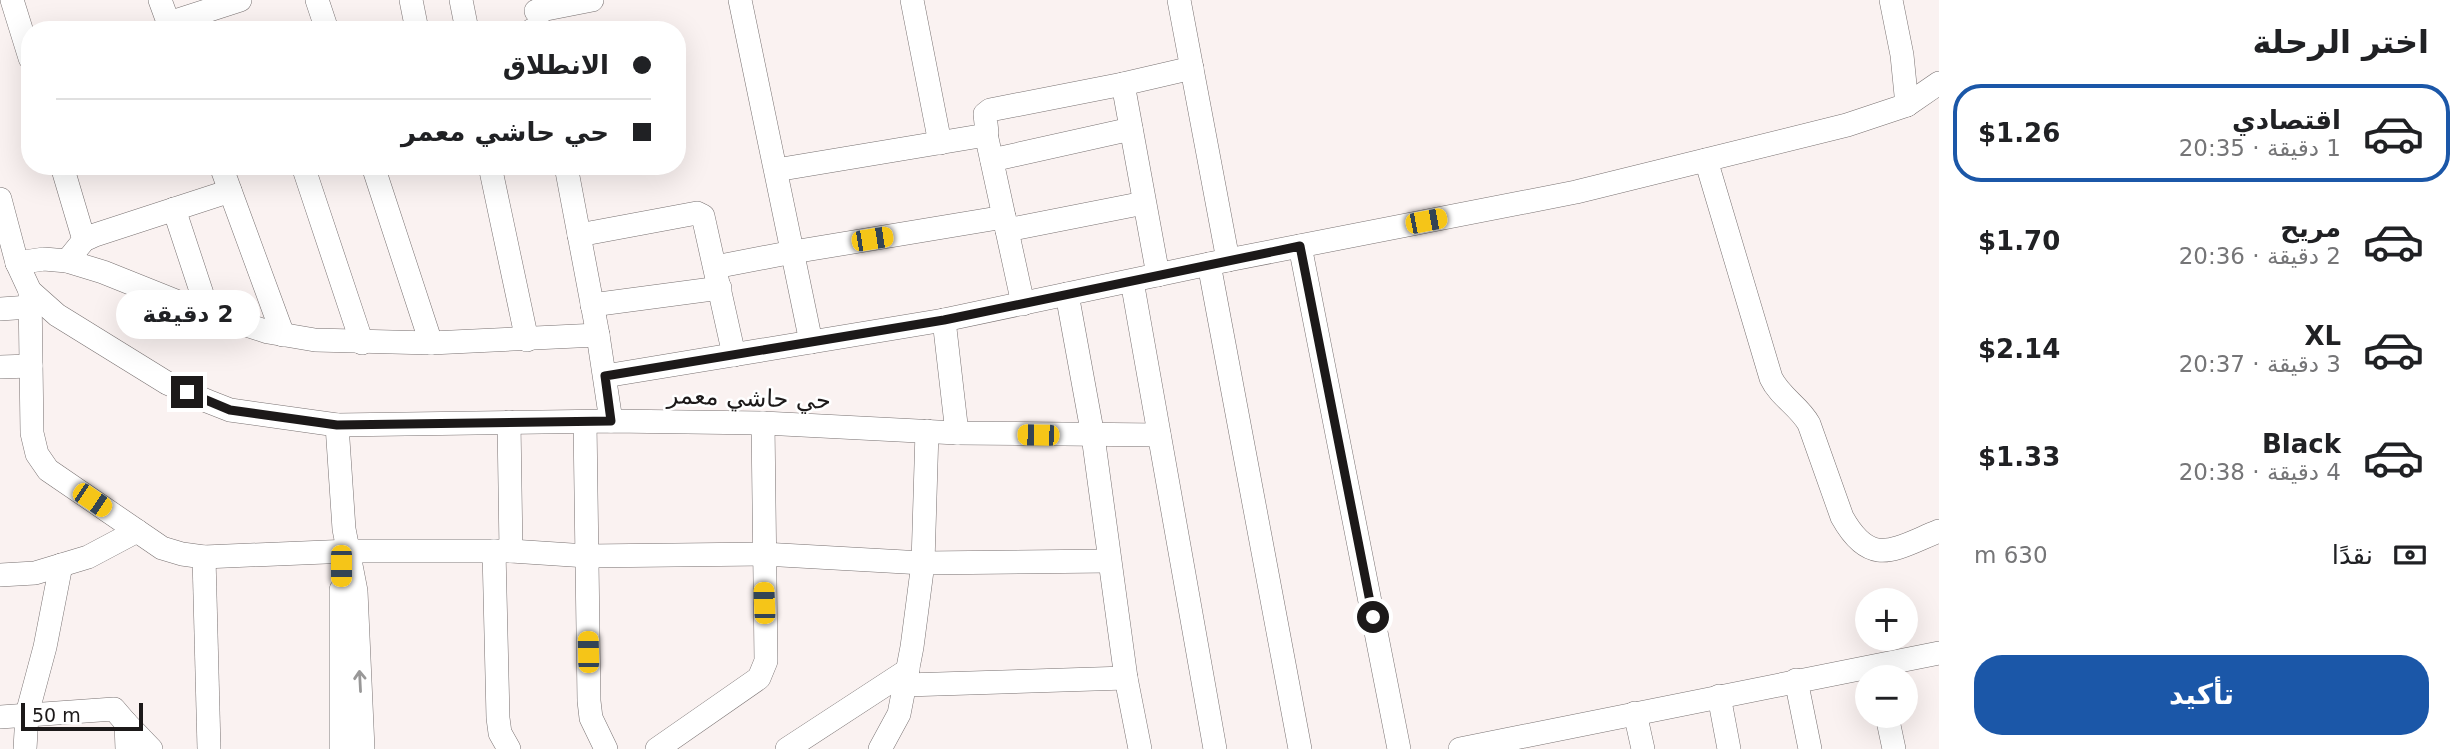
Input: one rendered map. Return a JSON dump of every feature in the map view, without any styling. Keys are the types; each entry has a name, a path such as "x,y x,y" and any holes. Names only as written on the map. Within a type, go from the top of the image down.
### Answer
{"street":[{"path":"12,0 21,29"},
{"path":"160,0 168,21"},
{"path":"183,21 240,0"},
{"path":"317,0 324,21"},
{"path":"411,0 415,21"},
{"path":"461,0 465,21"},
{"path":"536,20 592,0"},
{"path":"740,0 811,342"},
{"path":"912,0 940,143"},
{"path":"1179,0 1192,68 1219,262 1300,749"},
{"path":"1891,0 1902,55 1907,105"},
{"path":"1023,304 986,134 985,114 990,110 1123,85 1192,68"},
{"path":"605,376 944,320 1219,262 1576,192 1847,125 1907,105 1939,83"},
{"path":"1123,85 1158,275"},
{"path":"992,160 1131,129"},
{"path":"776,170 986,134"},
{"path":"1706,160 1771,378 1777,391 1803,413 1810,424 1848,529 1859,541 1879,552 1939,531"},
{"path":"65,175 84,240"},
{"path":"224,175 284,335"},
{"path":"306,175 362,343"},
{"path":"376,175 431,343"},
{"path":"492,175 527,340"},
{"path":"568,175 598,335 611,421"},
{"path":"67,261 84,240 94,234 230,191"},
{"path":"592,304 717,278 793,252 1144,203"},
{"path":"174,209 208,313"},
{"name":"حي حاشي معمر","path":"1,210 30,299 167,383 230,410 337,425 611,421 763,423 957,433 1159,435"},
{"path":"579,235 697,213 705,220 734,355"},
{"path":"1300,246 1399,749"},
{"path":"17,263 44,259 67,261 103,272 208,313 284,335 315,340 431,343 598,335"},
{"path":"1132,281 1215,749"},
{"path":"1067,295 1093,436 1126,678 1140,749"},
{"path":"0,309 30,299 32,433 37,454 48,470 162,548 181,554 204,557 345,547 587,556 763,554 923,563 1109,561"},
{"path":"944,320 957,433"},
{"path":"0,367 31,366"},
{"path":"509,422 502,551 498,718 500,733 509,749"},
{"path":"584,422 589,701 591,718 606,749"},
{"path":"657,749 759,678 763,670 767,652 763,554 763,423"},
{"path":"337,425 345,547 341,749"},
{"path":"880,749 899,714 907,678 923,563 927,431"},
{"path":"0,575 35,573 88,557 137,531"},
{"path":"345,547 356,591 363,749"},
{"path":"204,557 209,749"},
{"path":"25,749 27,714 45,647 61,565"},
{"path":"1898,665 1939,653"},
{"path":"1475,748 1562,739 1635,713 1796,680 1855,674"},
{"path":"787,749 907,678 1126,678"},
{"path":"1796,680 1810,749"},
{"path":"1719,696 1729,749"},
{"path":"0,717 114,709 151,749"},
{"path":"1635,713 1643,749"},
{"path":"126,723 127,749"},
{"path":"1890,728 1894,749"}],"route":[{"path":"187,392 230,410 337,425 611,421 605,376 944,320 1300,246 1373,617"}]}
